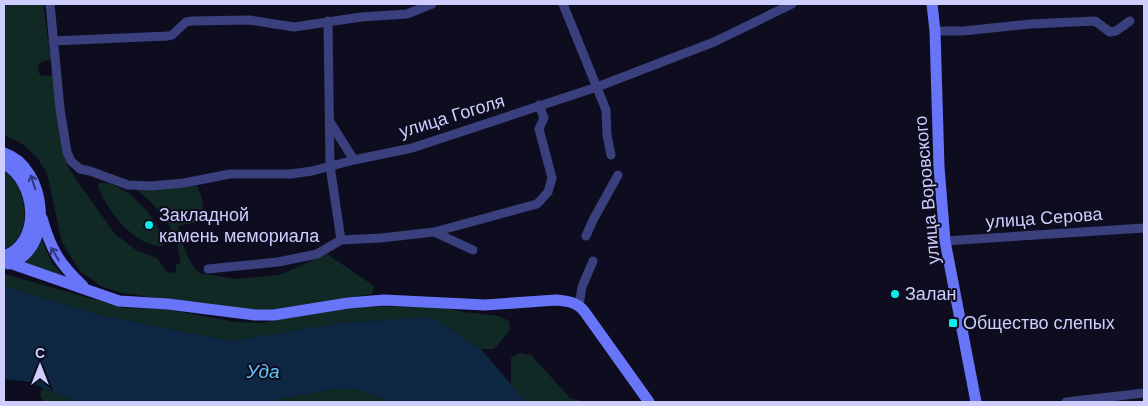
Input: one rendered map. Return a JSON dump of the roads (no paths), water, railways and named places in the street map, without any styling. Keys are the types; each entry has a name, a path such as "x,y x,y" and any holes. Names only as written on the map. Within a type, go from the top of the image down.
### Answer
{"street":[{"path":"50,4 53,40 168,36 172,35 186,22 192,21 249,20 294,27 361,17 407,14 432,4"},
{"path":"563,4 606,110 607,135 611,154"},
{"name":"улица Гоголя","path":"53,40 60,109 70,161 80,169 106,176 128,185 151,186 184,183 230,174 291,174 412,148 597,87 714,42 792,4"},
{"name":"улица Воровского","path":"932,4 935,31 939,167 945,241 976,402"},
{"path":"935,31 963,32 1031,24 1095,21 1110,32 1130,21"},
{"path":"328,22 330,166 340,240"},
{"path":"208,269 278,262 317,254 340,240 434,232 537,204 548,192 552,178 539,130 544,118 539,105"},
{"path":"329,122 354,160"},
{"path":"4,153 18,160 31,174 51,248 58,260 86,289"},
{"path":"4,164 16,174 24,185 31,215 28,230 21,244 5,262"},
{"path":"586,236 618,175"},
{"path":"5,262 25,255 34,243 39,228 40,211"},
{"name":"улица Серова","path":"945,241 1144,228"},
{"path":"434,232 473,250"},
{"path":"574,303 593,261"},
{"path":"5,262 119,301 168,304 255,315 274,315 340,304 384,300 486,305 556,300 574,303 649,402"},
{"path":"1066,402 1144,394"}],"water":[{"name":"Уда","path":"4,286 99,315 232,341 340,323 431,317 481,349 526,402 391,402 358,389 333,389 273,400 274,402 77,402 29,382 4,379"}],"place":[{"name":"Закладной камень мемориала","path":"149,225"},
{"name":"Залан","path":"895,294"},
{"name":"Общество слепых","path":"953,323"}]}
